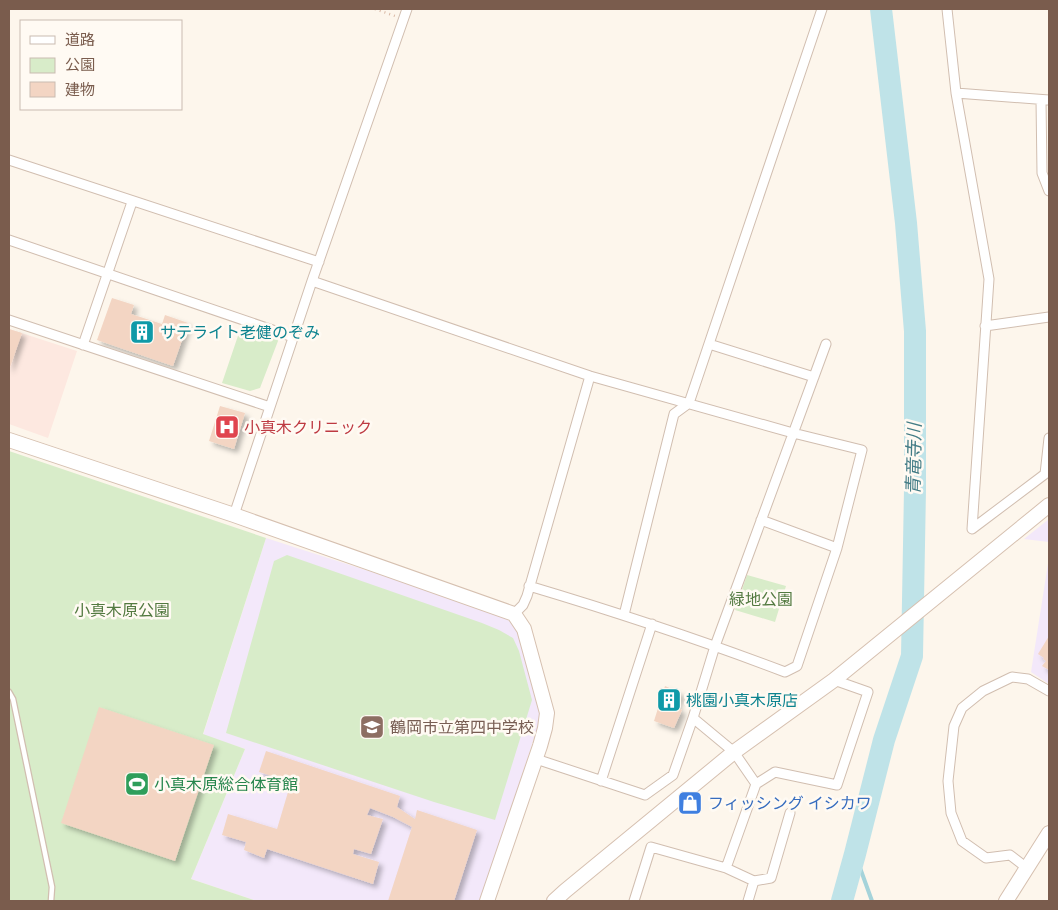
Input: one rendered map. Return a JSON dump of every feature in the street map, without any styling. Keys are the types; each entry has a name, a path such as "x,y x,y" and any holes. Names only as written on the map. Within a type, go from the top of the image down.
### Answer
{"street":[{"path":"234,515 312,281 407,9"},
{"path":"624,615 674,414 690,403 822,9"},
{"path":"947,9 956,93 989,279 972,529 1047,476 1049,438"},
{"path":"956,93 1045,100 1042,173 1047,179 1049,191"},
{"path":"9,160 319,262"},
{"path":"83,345 132,202"},
{"path":"9,240 293,337"},
{"path":"312,281 590,376 793,433 862,450 837,548 797,666 785,672 652,624 529,586"},
{"path":"985,326 1049,317"},
{"path":"9,320 270,407"},
{"path":"709,344 814,377"},
{"path":"536,759 645,795 673,775 715,646 826,344"},
{"path":"514,614 523,605 590,376"},
{"path":"9,440 234,515 514,614 524,629 546,713 536,759 487,901"},
{"path":"554,901 734,752 834,680 1049,505"},
{"path":"761,520 837,548"},
{"path":"601,781 652,624"},
{"path":"1027,868 1010,856 986,858 962,841 950,813 948,781 954,726 962,708 983,691 1012,677 1028,679 1049,691"},
{"path":"726,868 756,784 775,772 837,786 868,692 834,680"},
{"path":"693,718 734,752 756,784"},
{"path":"634,901 651,848 726,868 754,881 771,878 790,813"},
{"path":"1006,901 1049,832"},
{"path":"748,901 754,881"}],"lane":[{"path":"9,692 14,699 52,887 51,901"}],"path":[{"path":"375,9 404,18"}],"shaded area":[{"path":"9,329 77,351 48,438 9,424"},
{"path":"1049,519 1049,542 1024,539"},
{"name":"鶴岡市立第四中学校","path":"266,538 499,613 513,624 519,632 540,705 540,719 482,901 257,901 191,879 245,749 203,735"},
{"path":"1049,557 1049,684 1031,672"}],"green space":[{"path":"242,324 275,334 278,341 260,388 250,391 222,383"},
{"name":"小真木原公園","path":"9,451 266,538 203,734 245,749 191,879 257,901 9,901"},
{"path":"287,555 482,623 513,638 519,651 532,700 495,820 434,802 226,733 274,561"},
{"name":"緑地公園","path":"747,575 786,586 775,622 735,610"}],"building":[{"name":"サテライト老健のぞみ","path":"112,298 134,305 131,314 162,324 165,315 188,323 173,366 97,340"},
{"path":"9,329 22,333 9,370"},
{"name":"小真木クリニック","path":"220,406 245,413 234,449 209,441"},
{"path":"1049,636 1049,670 1042,666 1046,661 1038,654"},
{"name":"桃園小真木原店","path":"665,686 681,693 676,707 682,710 674,728 654,721"},
{"name":"小真木原総合体育館","path":"99,707 214,745 175,861 61,823"},
{"path":"266,751 400,796 397,807 415,819 417,810 477,830 454,901 388,901 412,827 370,808 367,815 383,819 371,854 354,849 353,854 379,862 373,884 267,849 264,858 244,850 246,842 222,835 228,814 277,829 291,782 259,772"}],"waterway":[{"name":"青竜寺川","path":"842,901 884,740 912,656 915,331 906,223 881,9"},
{"path":"855,854 872,901"}],"place":[{"name":"サテライト老健のぞみ","path":"142,332"},
{"name":"小真木クリニック","path":"227,427"},
{"name":"桃園小真木原店","path":"669,700"},
{"name":"鶴岡市立第四中学校","path":"372,727"},
{"name":"小真木原総合体育館","path":"137,784"},
{"name":"フィッシング イシカワ","path":"690,803"}]}
